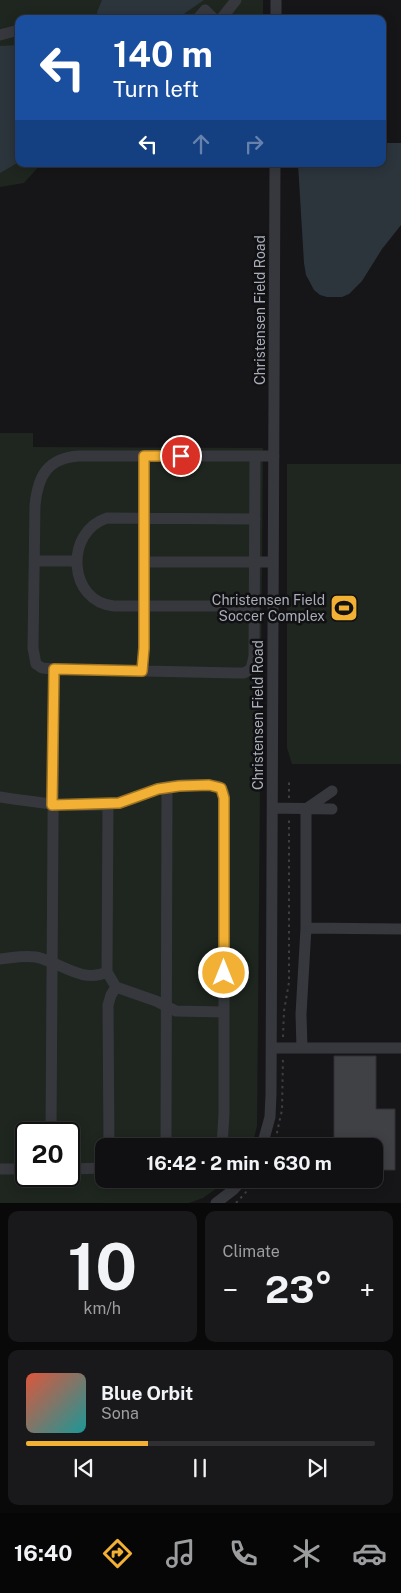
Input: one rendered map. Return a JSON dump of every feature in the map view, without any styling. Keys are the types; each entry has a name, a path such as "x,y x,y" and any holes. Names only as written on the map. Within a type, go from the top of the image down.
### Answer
{"street":[{"path":"224,15 236,0"},
{"path":"276,0 276,15"},
{"path":"201,15 205,10 210,15"},
{"path":"0,35 15,31"},
{"name":"Christensen Field Road","path":"264,1138 270,1117 277,1048 273,808 275,167"},
{"path":"255,456 254,661 248,672 54,669 38,667 34,661 36,496 40,479 47,468 60,460 76,456 255,456 274,456"},
{"path":"142,671 145,517 144,456"},
{"path":"254,606 108,606 94,600 83,587 80,581 77,561 81,540 87,530 96,522 113,517 255,518"},
{"path":"34,561 77,561"},
{"path":"144,562 273,562"},
{"path":"51,1122 48,958 54,669"},
{"path":"0,797 52,805 108,804 127,801 168,787 209,785 218,786 224,793 222,1138"},
{"path":"166,1138 168,787"},
{"path":"306,809 332,791"},
{"path":"108,804 107,972 116,987 156,1001 176,1011 224,1012"},
{"path":"273,808 332,809"},
{"path":"302,1048 301,1014 306,928 306,809"},
{"path":"306,928 401,929"},
{"path":"2,961 25,956 48,958 86,976 96,976 107,972"},
{"path":"109,1138 108,1005 116,987"},
{"path":"277,1048 401,1048"},
{"path":"80,1169 95,1168"},
{"path":"0,1169 15,1169"},
{"path":"216,1203 235,1188"}],"path":[{"path":"276,1138 282,1110 277,1048 288,982 290,779"},
{"path":"236,1203 250,1188"}],"shaded area":[{"path":"0,0 263,0 263,15 15,15 15,167 38,167 24,183 0,187"},
{"path":"102,0 204,0 183,15 97,15"},
{"path":"15,45 15,164 0,173 0,46"},
{"path":"386,143 401,143 401,225 382,249 362,281 349,294 342,297 320,295 314,290 306,275 298,167 386,167"},
{"path":"0,433 33,433 33,447 263,448 257,1126 254,1138 95,1138 95,1188 217,1188 203,1198 189,1203 0,1203"},
{"name":"Christensen Field Soccer Complex","path":"287,464 401,464 401,764 292,764 287,748"}],"building":[{"path":"334,1056 376,1056 376,1109 395,1109 395,1170 383,1170 383,1138 334,1138"}],"place":[{"name":"Christensen Field Soccer Complex","path":"344,608"}],"route":[{"path":"181,456 144,456 144,648 142,671 54,669 52,805 119,803 168,787 209,785 221,788 224,793 224,973"}]}
